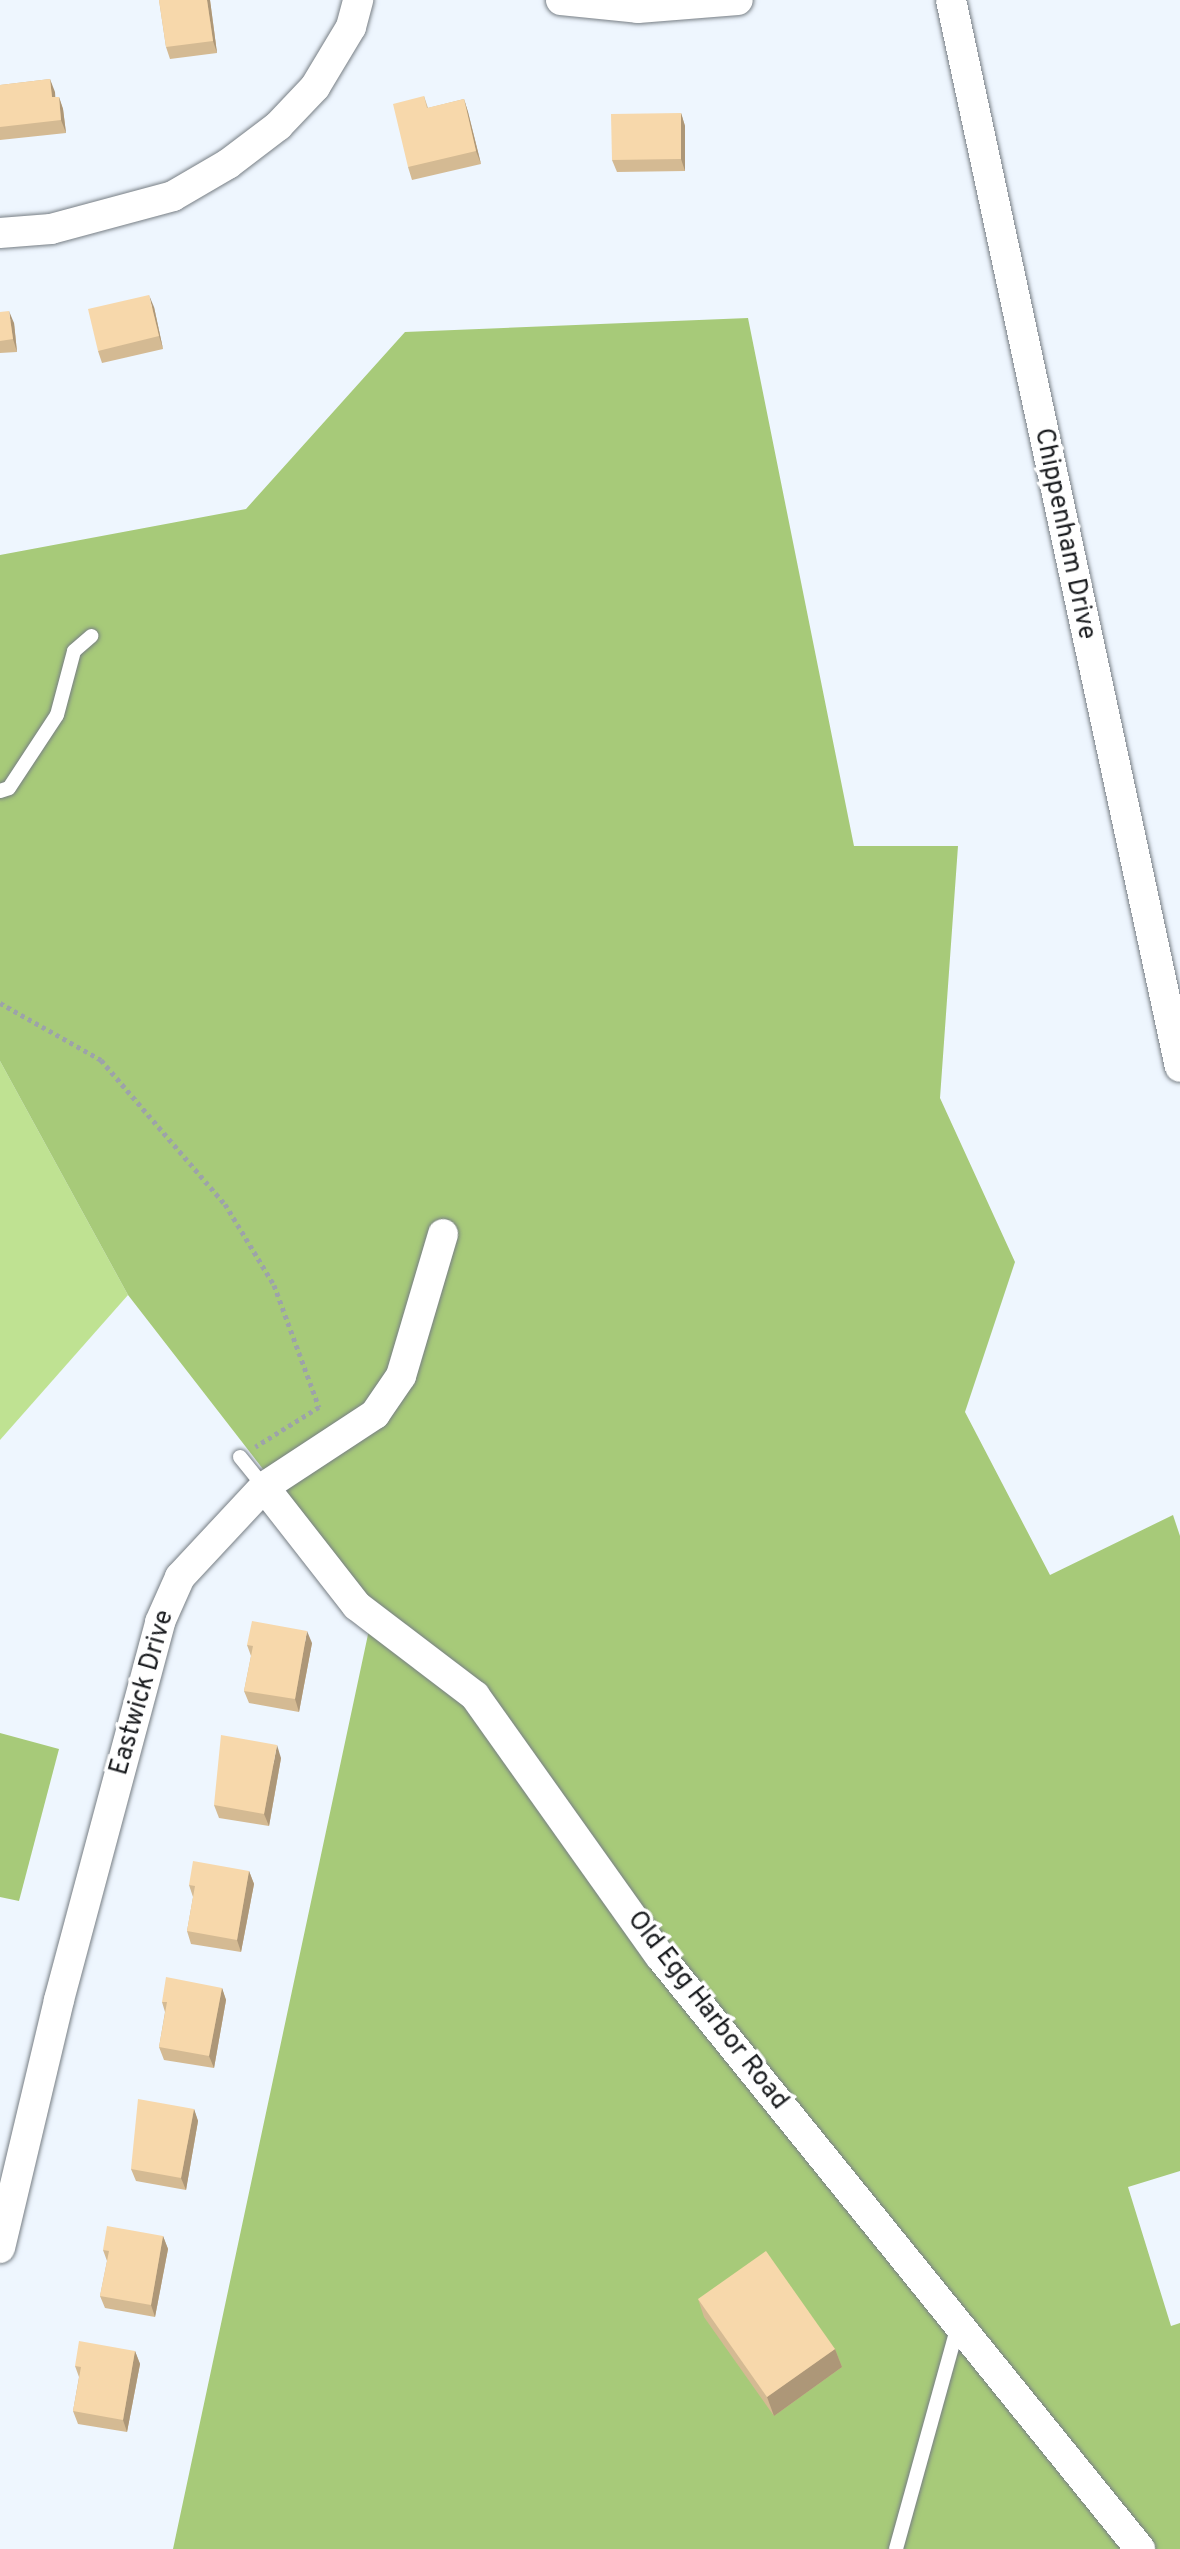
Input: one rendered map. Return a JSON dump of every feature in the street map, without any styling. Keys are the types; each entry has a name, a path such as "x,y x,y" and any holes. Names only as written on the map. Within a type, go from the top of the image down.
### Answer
{"street":[{"path":"0,233 51,229 173,196 228,164 278,126 315,87 351,27 358,0"},
{"path":"561,0 638,8 738,0"},
{"name":"Chippenham Drive","path":"951,0 1180,1067"},
{"name":"Eastwick Drive","path":"0,2248 59,2000 160,1622 180,1577 196,1556 264,1487 375,1414 401,1376 443,1234"},
{"name":"Old Egg Harbor Road","path":"264,1487 357,1606 475,1696 660,1956 1140,2549"}],"lane":[{"path":"0,791 9,788 57,715 74,651 91,636"},
{"path":"240,1457 264,1487"},
{"path":"896,2549 958,2324"}],"path":[{"path":"0,1003 101,1060 225,1204 274,1285 319,1407 240,1457"}],"green space":[{"path":"748,318 854,846 958,846 940,1098 1015,1262 965,1412 1050,1575 1173,1515 1180,1536 1180,2171 1128,2187 1171,2326 1180,2323 1180,2549 173,2549 373,1611 128,1295 0,1061 0,555 246,509 405,332"},
{"path":"0,1061 128,1295 0,1440"},
{"path":"0,1733 59,1749 19,1901 0,1897"}],"building":[{"path":"159,0 207,0 213,41 166,47"},
{"path":"50,79 52,97 59,97 61,120 0,127 0,85"},
{"path":"424,96 427,108 464,99 476,151 408,167 393,104"},
{"path":"681,113 681,159 612,160 611,114"},
{"path":"149,295 159,336 98,351 88,309"},
{"path":"9,311 13,339 0,341 0,312"},
{"path":"252,1621 307,1631 295,1699 244,1691 253,1646 247,1645"},
{"path":"221,1735 277,1745 264,1814 214,1805"},
{"path":"193,1861 249,1871 237,1940 187,1931 195,1886 189,1885"},
{"path":"166,1977 222,1988 209,2056 159,2047 167,2002 162,2002"},
{"path":"138,2099 194,2109 181,2178 131,2169"},
{"path":"107,2226 163,2236 151,2305 100,2296 109,2251 103,2250"},
{"path":"766,2251 835,2349 767,2397 698,2299"},
{"path":"79,2341 135,2351 123,2420 73,2411 81,2367 75,2366"}]}
